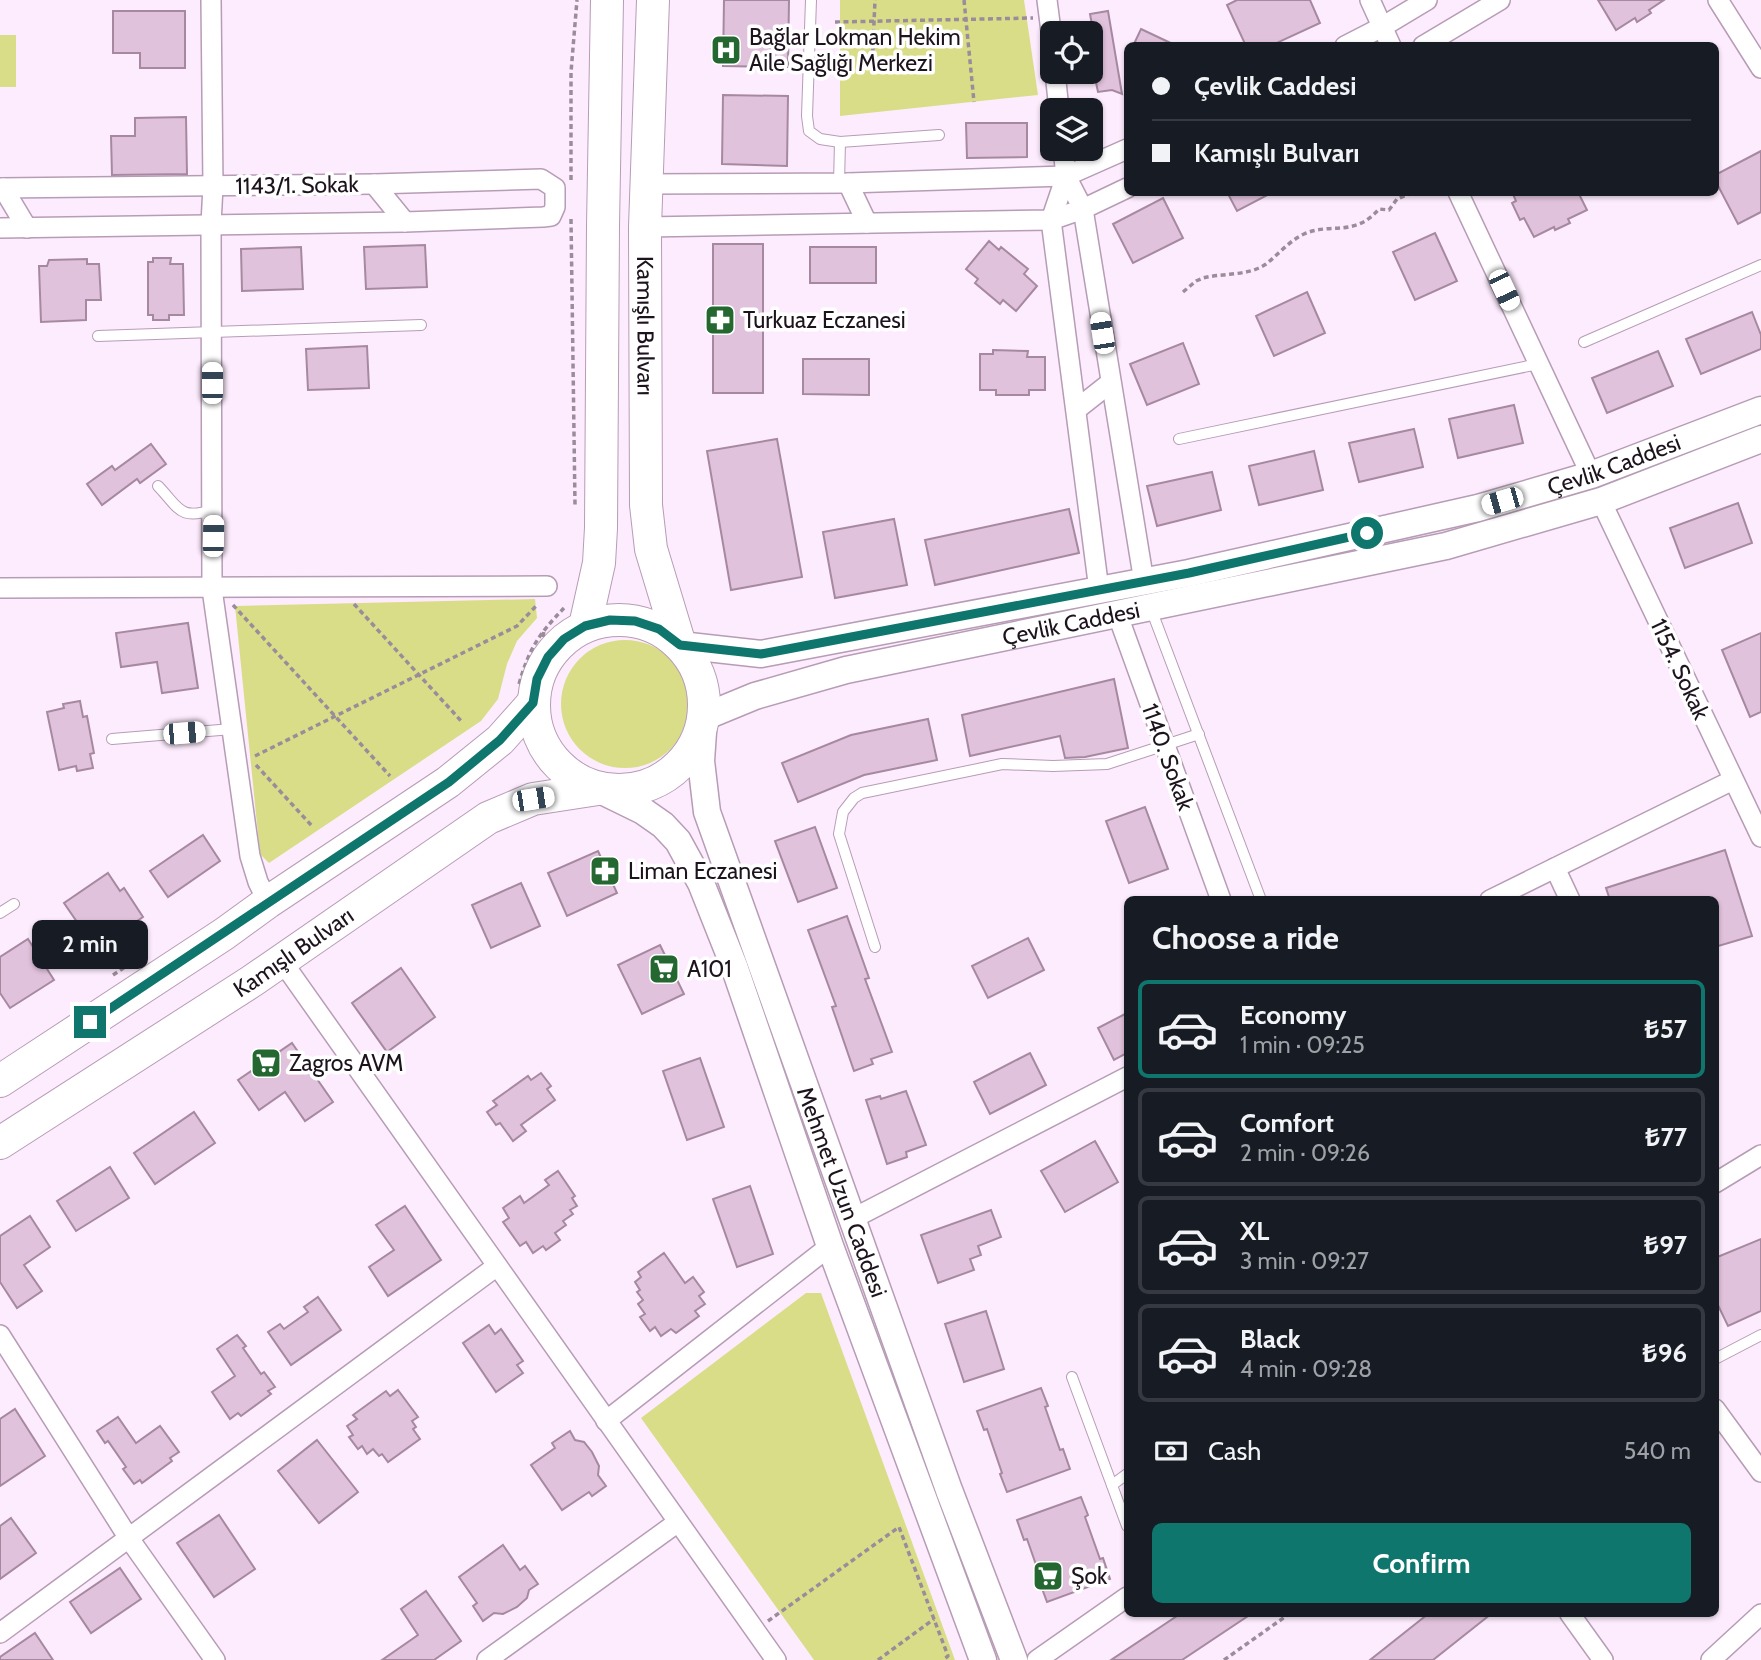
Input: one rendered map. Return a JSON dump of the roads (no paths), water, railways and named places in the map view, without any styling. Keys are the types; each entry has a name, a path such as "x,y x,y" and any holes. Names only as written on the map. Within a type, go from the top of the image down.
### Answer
{"highway":[{"name":"Kamışlı Bulvarı","path":"585,626 599,563 601,528 607,0"},
{"name":"Kamışlı Bulvarı","path":"653,0 645,226 646,505 651,549 680,645"},
{"path":"0,1081 449,782 500,740 535,691 548,657 564,639 585,626 610,620 635,621 659,629 680,645 692,660 700,678 704,717 695,745 678,768 654,783 627,791 598,789 577,780 559,766 544,748 536,726 535,691"},
{"name":"Kamışlı Bulvarı","path":"0,1143 280,961 488,818 533,799 598,789"}],"main road":[{"name":"Çevlik Caddesi","path":"704,717 755,696 846,670 1117,613 1148,594 1478,508 1591,475 1761,410"},
{"name":"Çevlik Caddesi","path":"680,645 761,654 1099,590 1148,594 1446,546 1601,501 1761,439"},
{"name":"Mehmet Uzun Caddesi","path":"704,717 701,761 707,812 948,1490 1013,1660"},
{"path":"598,789 643,811 663,825 678,841 701,883 734,966 830,1246 983,1660"}],"street":[{"path":"211,0 212,589 250,856 268,902"},
{"path":"1370,0 1389,42"},
{"path":"1353,42 1427,0"},
{"path":"1430,42 1500,0"},
{"path":"1718,0 1761,68"},
{"path":"647,184 844,183 1066,176 1124,150"},
{"path":"1064,161 1066,176 1083,209 1110,383 1148,594"},
{"path":"1066,176 1051,220 1099,590"},
{"name":"1143/1. Sokak","path":"1,188 374,184 541,179 555,188 555,207 551,216 405,222"},
{"path":"844,183 866,223"},
{"path":"374,184 405,222"},
{"path":"1,188 27,228"},
{"path":"645,226 1051,220 1083,209 1124,189"},
{"path":"1460,196 1591,475"},
{"path":"0,229 405,222"},
{"path":"1077,409 1110,383"},
{"name":"1154. Sokak","path":"1601,501 1761,836"},
{"path":"0,588 547,586"},
{"name":"1140. Sokak","path":"1117,613 1220,896"},
{"path":"1498,896 1732,780"},
{"path":"1555,868 1568,896"},
{"path":"280,961 776,1660"},
{"path":"852,1219 1124,1079"},
{"path":"1719,1181 1761,1155"},
{"path":"606,1421 830,1246"},
{"path":"0,1633 497,1266"},
{"path":"0,1335 128,1537 215,1660"},
{"path":"1719,1414 1761,1472"},
{"path":"487,1660 678,1522"},
{"path":"1037,1660 1124,1599"},
{"path":"1711,1660 1761,1614"},
{"path":"1572,1617 1603,1660"}],"lane":[{"path":"811,0 807,116 809,131 820,139 840,142 939,135"},
{"path":"840,142 844,183"},
{"path":"1584,342 1761,265"},
{"path":"98,336 421,326"},
{"path":"1179,439 1538,364"},
{"path":"158,486 183,513 194,516 213,510"},
{"path":"1148,594 1260,896"},
{"path":"112,739 232,729"},
{"path":"875,947 839,834 843,812 854,798 862,793 1002,764 1107,764 1199,734"},
{"path":"0,913 14,904"},
{"path":"1719,1357 1761,1335"},
{"path":"1072,1377 1124,1518"},
{"path":"1112,1485 1124,1476"}],"place":[{"name":"Bağlar Lokman Hekim Aile Sağlığı Merkezi","path":"726,50"},
{"name":"Turkuaz Eczanesi","path":"720,320"},
{"name":"Liman Eczanesi","path":"605,871"},
{"name":"A101","path":"664,969"},
{"name":"Zagros AVM","path":"266,1063"},
{"name":"Şok","path":"1048,1576"}]}
